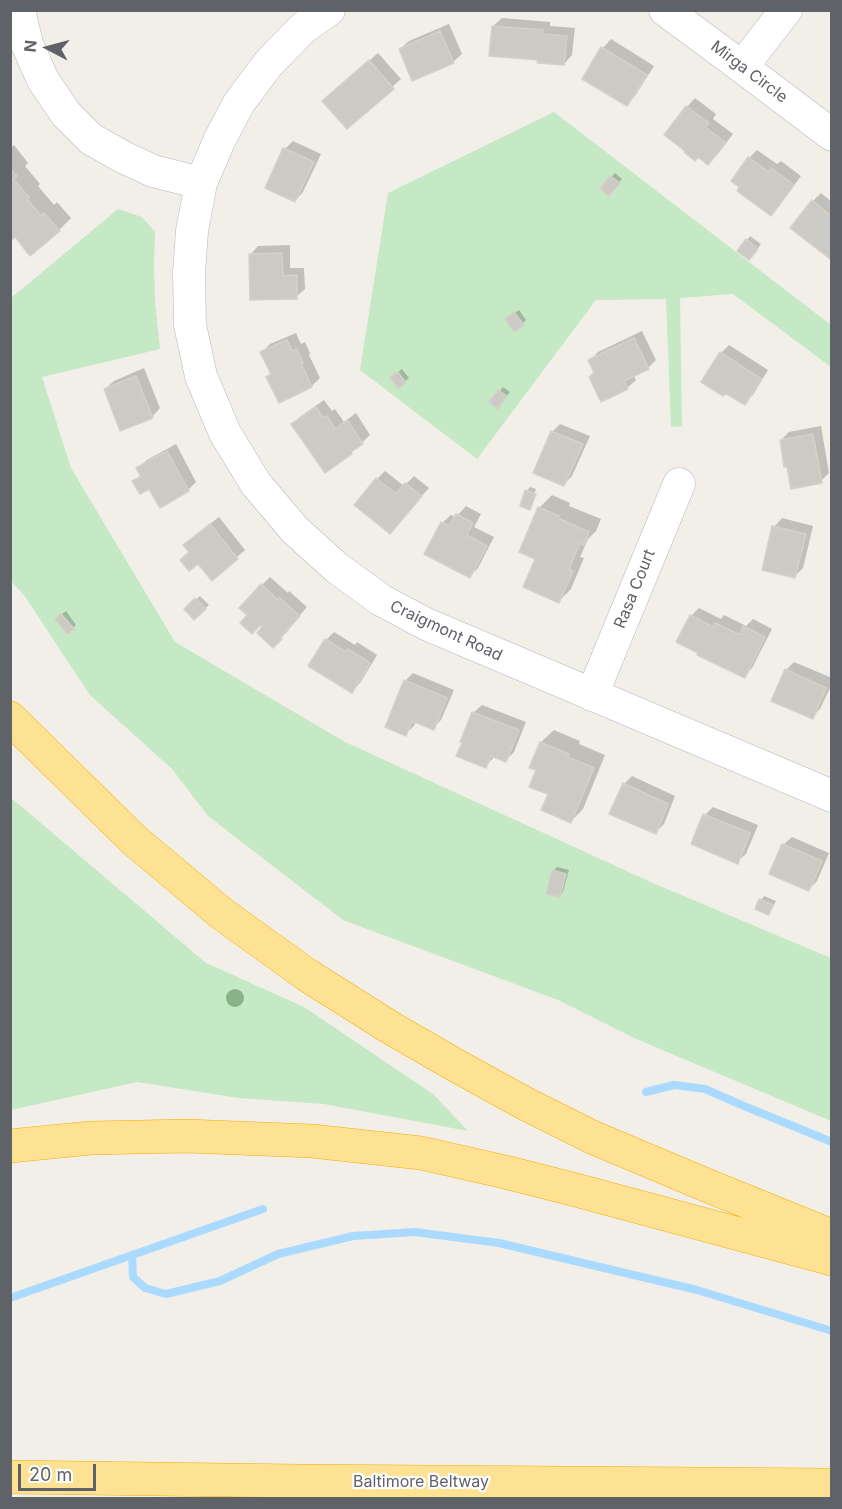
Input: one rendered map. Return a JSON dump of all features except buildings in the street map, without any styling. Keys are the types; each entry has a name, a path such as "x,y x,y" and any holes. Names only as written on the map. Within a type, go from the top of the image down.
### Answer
{"highway":[{"path":"10,718 134,840 221,912 307,975 391,1028 526,1104 583,1132 831,1236"},
{"path":"10,1146 91,1138 187,1136 312,1141 421,1153 556,1185 831,1259"},
{"name":"Baltimore Beltway","path":"10,1477 831,1485"}],"street":[{"path":"19,10 27,44 43,80 66,114 91,139 123,158 153,171 201,183"},
{"name":"Craigmont Road","path":"329,10 303,28 268,64 239,103 219,139 201,183 191,242 190,325 201,376 225,433 256,484 295,530 337,568 381,600 426,624 831,796"},
{"name":"Mirga Circle","path":"664,10 831,135"},
{"path":"742,67 786,10"},
{"name":"Rasa Court","path":"592,695 679,484"}],"green space":[{"path":"554,112 831,325 831,367 733,294 680,298 682,426 671,427 666,299 596,300 477,459 360,370 388,193"},
{"path":"118,209 142,217 155,232 155,302 160,349 42,377 71,468 175,642 345,742 655,884 831,958 831,1121 634,1038 558,1000 343,920 208,816 172,769 90,695 24,595 11,581 11,298"},
{"path":"10,797 206,963 304,1007 433,1094 468,1131 324,1104 239,1098 137,1082 11,1110"}],"waterway":[{"path":"646,1092 674,1085 705,1089 832,1142"},
{"path":"10,1298 263,1209"},
{"path":"132,1255 133,1277 145,1288 166,1294 220,1281 278,1254 353,1236 415,1232 499,1243 697,1290 832,1331"}]}
